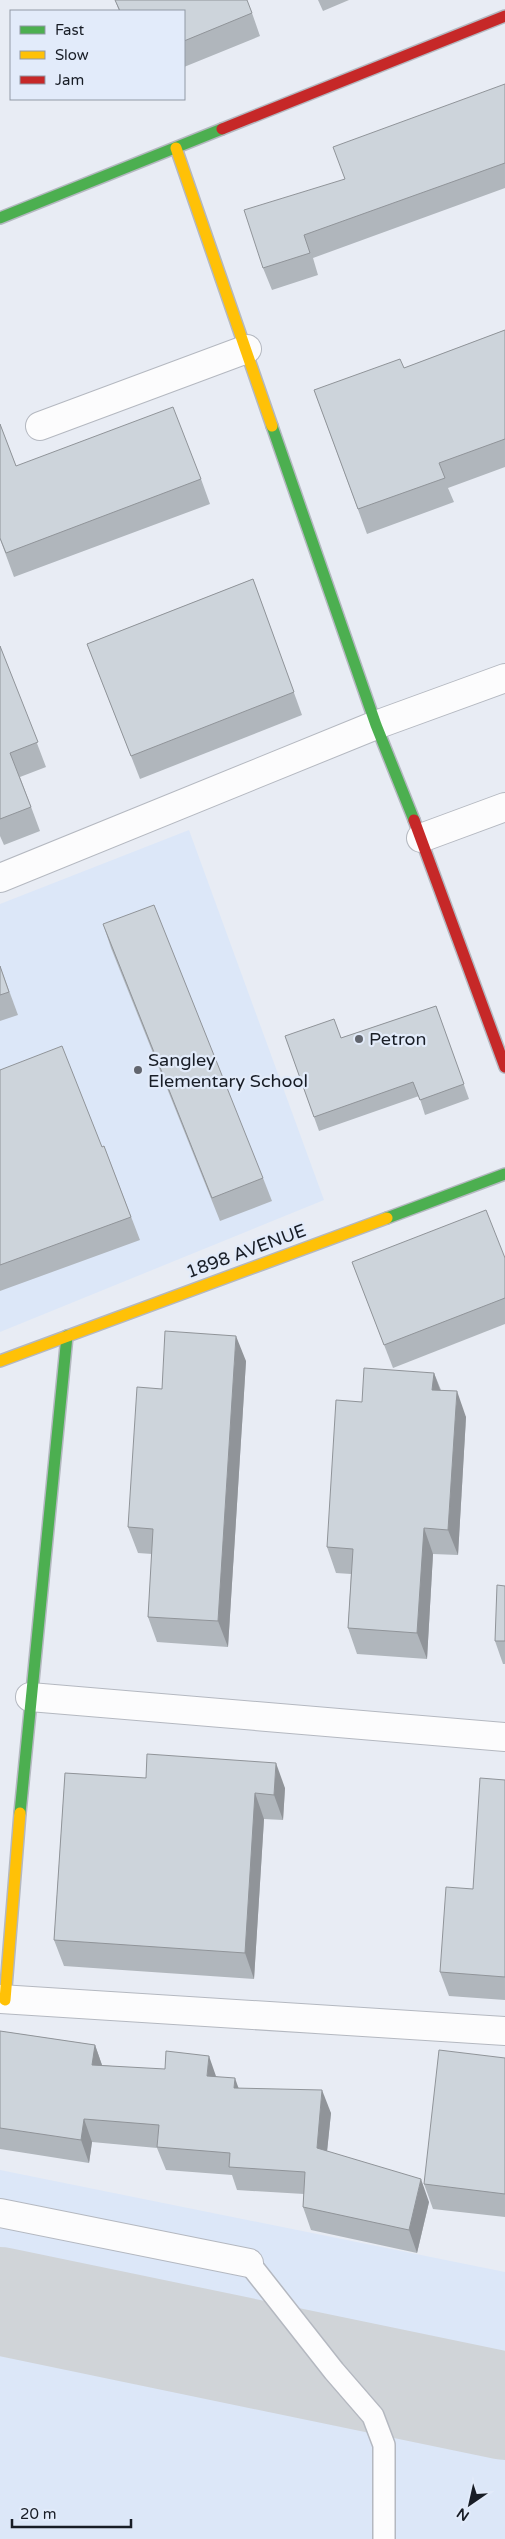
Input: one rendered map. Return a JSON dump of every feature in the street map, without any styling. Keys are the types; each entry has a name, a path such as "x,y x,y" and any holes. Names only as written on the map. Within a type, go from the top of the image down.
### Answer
{"street":[{"path":"0,218 505,16"},
{"path":"176,148 376,725 421,838 505,1067"},
{"path":"40,426 247,349"},
{"path":"0,878 376,725 505,678"},
{"path":"421,838 505,807"},
{"name":"1898 AVENUE","path":"0,1362 505,1174"},
{"path":"67,1336 30,1697 2,1999 505,2031"},
{"path":"30,1697 505,1737"},
{"path":"0,2213 249,2263"}],"lane":[{"path":"249,2263 373,2416 384,2445 384,2539"}],"shaded area":[{"name":"Sangley Elementary School","path":"189,830 324,1200 0,1332 0,904"},
{"path":"0,2170 505,2272 505,2539 0,2539"}],"building":[{"path":"115,0 247,0 252,13 185,41 185,10 120,10"},
{"path":"505,84 505,163 304,235 310,253 263,268 244,210 345,179 333,147"},
{"path":"505,330 505,439 439,463 445,478 358,509 314,390 400,359 404,368"},
{"path":"173,407 201,479 6,553 0,538 0,424 16,466"},
{"path":"253,579 294,692 131,756 87,644"},
{"path":"0,646 38,742 10,753 31,807 0,819"},
{"path":"154,905 263,1178 212,1198 103,924"},
{"path":"0,966 9,992 0,995"},
{"path":"436,1006 464,1084 420,1100 413,1082 314,1117 285,1036 334,1019 341,1038"},
{"path":"62,1046 102,1147 104,1146 131,1217 0,1265 0,1070"},
{"path":"486,1210 505,1258 505,1298 384,1345 352,1262"},
{"path":"165,1331 236,1336 218,1621 148,1617 153,1529 128,1527 137,1387 162,1389"},
{"path":"364,1368 434,1373 432,1390 457,1391 448,1530 424,1528 417,1633 348,1628 353,1549 327,1547 336,1400 362,1402"},
{"path":"497,1585 505,1586 505,1641 495,1641"},
{"path":"147,1754 276,1763 274,1795 255,1793 245,1953 54,1940 65,1773 146,1778"},
{"path":"480,1778 505,1780 505,1977 440,1972 446,1887 473,1889"},
{"path":"0,2031 95,2045 92,2065 165,2069 166,2051 209,2056 207,2076 235,2078 234,2088 322,2090 317,2148 421,2179 409,2230 303,2207 305,2172 229,2167 230,2153 157,2147 159,2125 84,2119 81,2140 0,2128"},
{"path":"439,2050 505,2058 505,2194 424,2184"}],"taxiway":[{"path":"0,2301 505,2406"}],"traffic: fast":[{"path":"0,218 222,129"},
{"path":"272,426 376,725 414,820"},
{"path":"387,1218 505,1174"},
{"path":"20,1813 67,1336"}],"traffic: slow":[{"path":"176,148 272,426"},
{"path":"0,1361 387,1218"},
{"path":"5,2000 20,1813"}],"traffic: jam":[{"path":"222,129 505,16"},
{"path":"414,820 505,1067"}],"place":[{"name":"Petron","path":"359,1039"},
{"name":"Sangley Elementary School","path":"138,1070"}]}
